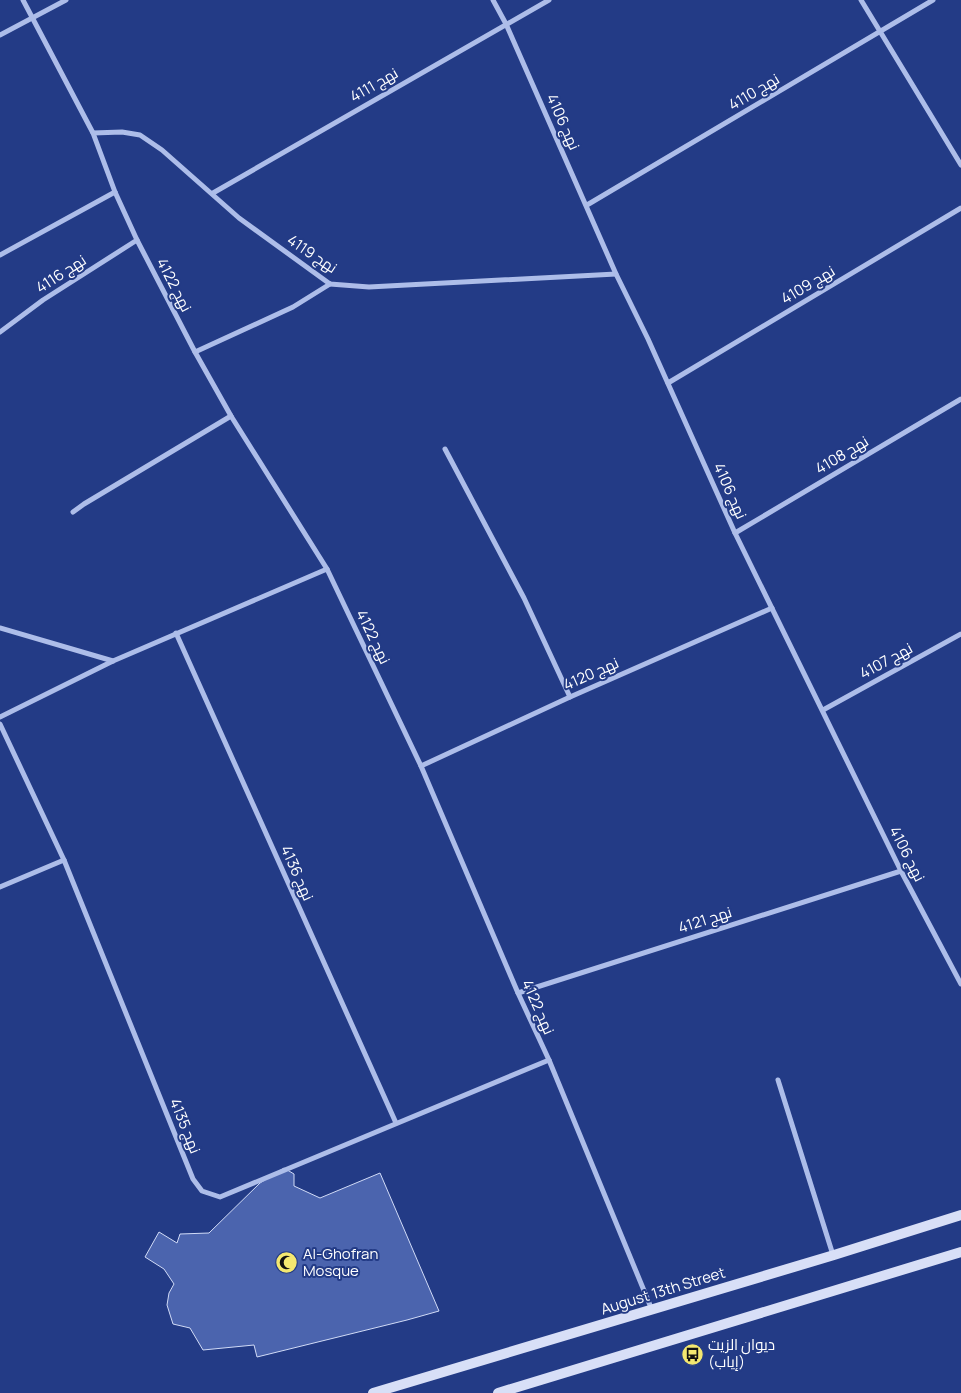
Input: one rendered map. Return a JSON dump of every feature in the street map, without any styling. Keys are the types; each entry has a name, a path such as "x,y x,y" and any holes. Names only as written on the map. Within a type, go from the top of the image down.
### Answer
{"main road":[{"name":"August 13th Street","path":"373,1393 834,1255 961,1214"},
{"path":"498,1393 961,1252"}],"street":[{"name":"نهج 4122","path":"23,0 93,133 115,192 195,352 231,416 327,569 421,766 518,993 549,1060 652,1310"},
{"path":"0,35 66,0"},
{"name":"نهج 4106","path":"493,0 506,24 616,274 668,383 735,533 901,872 961,984"},
{"name":"نهج 4111","path":"212,193 549,0"},
{"path":"861,0 961,165"},
{"name":"نهج 4110","path":"587,205 933,0"},
{"name":"نهج 4119","path":"93,133 122,132 140,135 162,150 239,218 330,284 369,287 616,274"},
{"path":"0,255 115,192"},
{"name":"نهج 4109","path":"668,383 961,208"},
{"name":"نهج 4116","path":"0,332 43,300 138,240"},
{"path":"195,352 293,307 330,284"},
{"name":"نهج 4108","path":"735,533 961,399"},
{"path":"73,512 231,416"},
{"path":"445,449 524,598 570,697"},
{"path":"0,717 113,661 327,569"},
{"name":"نهج 4120","path":"421,766 570,697 772,608"},
{"path":"0,628 113,661"},
{"name":"نهج 4136","path":"176,633 396,1123"},
{"name":"نهج 4107","path":"823,710 961,634"},
{"name":"نهج 4135","path":"0,724 64,860 193,1179 202,1191 220,1196 549,1060"},
{"path":"0,887 64,860"},
{"name":"نهج 4121","path":"518,993 901,872"},
{"path":"778,1080 834,1255"}],"building":[{"name":"Al-Ghofran Mosque","path":"284,1168 294,1174 294,1186 320,1198 380,1173 439,1311 257,1357 254,1345 203,1350 190,1328 173,1324 167,1305 169,1293 174,1284 164,1269 145,1257 159,1232 177,1243 180,1234 209,1233 260,1183"}],"place":[{"name":"Al-Ghofran Mosque","path":"287,1263"},
{"name":"ديوان الزيت (إياب)","path":"692,1354"}]}
